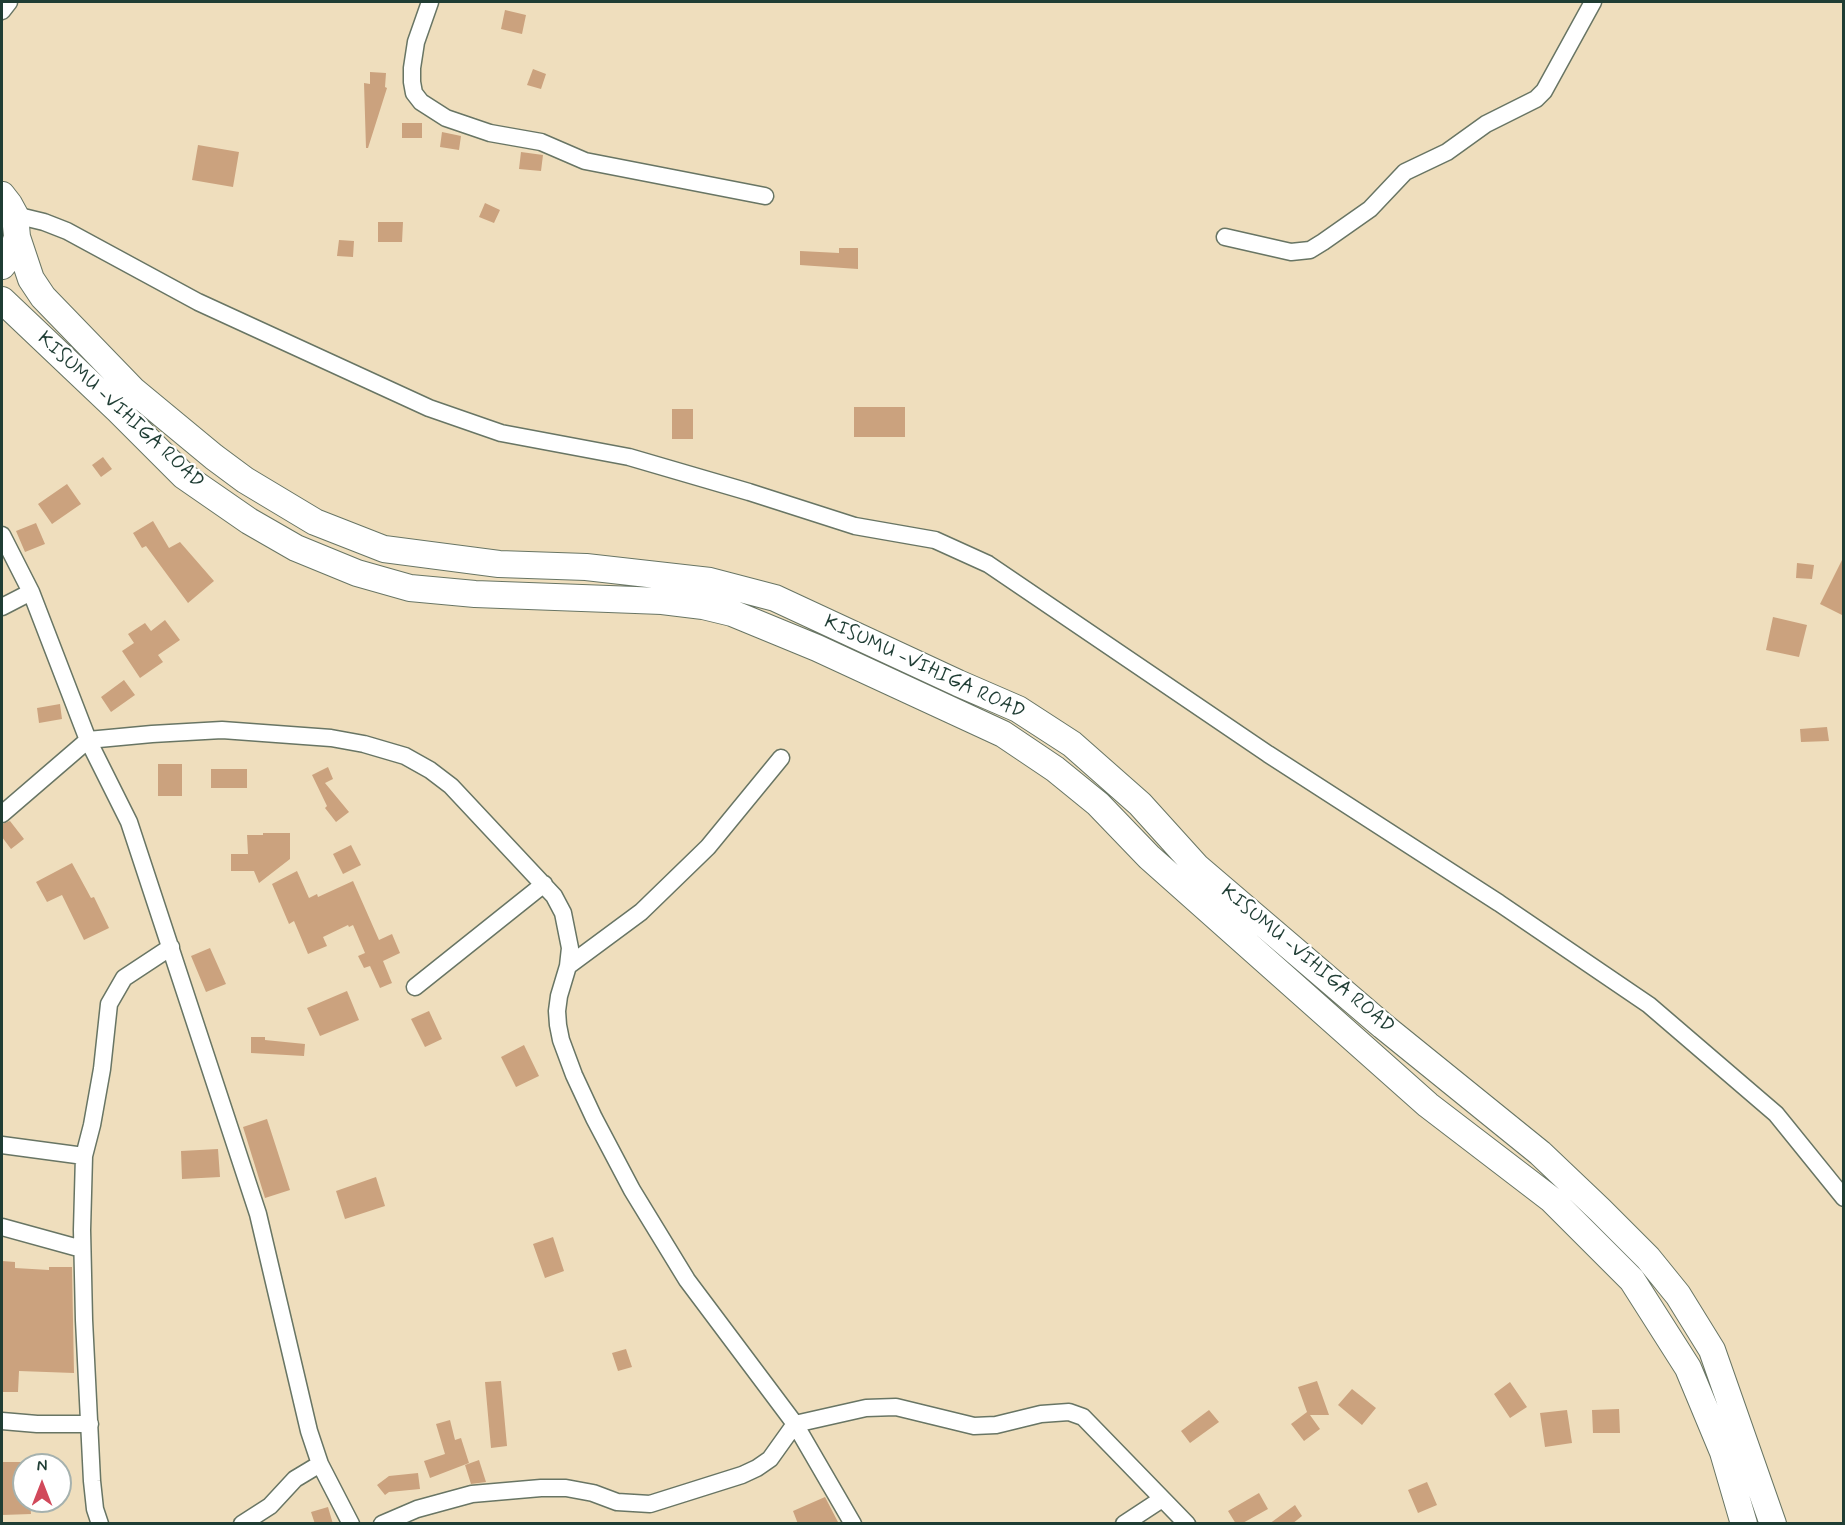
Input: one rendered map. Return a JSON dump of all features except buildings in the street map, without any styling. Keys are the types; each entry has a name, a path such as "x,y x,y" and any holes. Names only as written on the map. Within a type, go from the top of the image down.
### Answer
{"highway":[{"path":"2,266 12,253 11,216"},
{"name":"KISUMU -VIHIGA ROAD","path":"11,216 31,279 43,297 133,390 245,480 315,522 384,549 448,559 499,564 586,567 710,581 775,597 1018,709 1072,744 1140,804 1197,867 1392,1033 1540,1153 1648,1258 1678,1295 1712,1350 1773,1524"},
{"name":"KISUMU -VIHIGA ROAD","path":"2,300 184,476 249,521 296,548 357,573 410,588 475,594 662,602 703,606 732,613 817,648 1003,734 1055,769 1098,804 1149,857 1428,1105 1552,1200 1632,1280 1688,1368 1723,1452 1744,1524"}],"street":[{"path":"2,11 9,2"},
{"path":"430,2 413,56 412,82 414,93 421,102 446,118 489,133 540,142 585,161 765,196"},
{"path":"1225,237 1291,252 1302,252 1317,246 1370,209 1404,172 1447,152 1486,124 1536,99 1550,80 1593,2"},
{"path":"11,216 44,222 67,231 198,302 429,408 501,433 629,457 855,526 935,540 988,564 1268,754 1499,903 1648,1005 1776,1114 1844,1198"},
{"path":"2,535 31,592 88,740 129,822 258,1214 309,1431 320,1464 351,1524"},
{"path":"2,607 31,592"},
{"path":"2,814 88,740 152,734 222,730 331,738 364,744 405,756 430,770 451,786 554,896 563,913 570,948 568,966 558,1004 558,1026 574,1075 594,1118 632,1190 687,1280 795,1424 852,1524"},
{"path":"568,966 641,912 708,847 781,758"},
{"path":"415,987 544,884"},
{"path":"100,1524 95,1509 82,1249 84,1156 102,1069 109,1004 124,978 171,946"},
{"path":"2,1145 84,1156"},
{"path":"2,1227 82,1249"},
{"path":"382,1524 417,1509 472,1494 541,1488 579,1490 617,1502 638,1505 660,1502 757,1468 770,1458 795,1424 866,1408 896,1407 974,1426 996,1425 1041,1414 1070,1412 1083,1417 1187,1524"},
{"path":"2,1421 37,1424 90,1424"},
{"path":"242,1524 270,1506 295,1479 320,1464"},
{"path":"1124,1524 1162,1499"}]}
